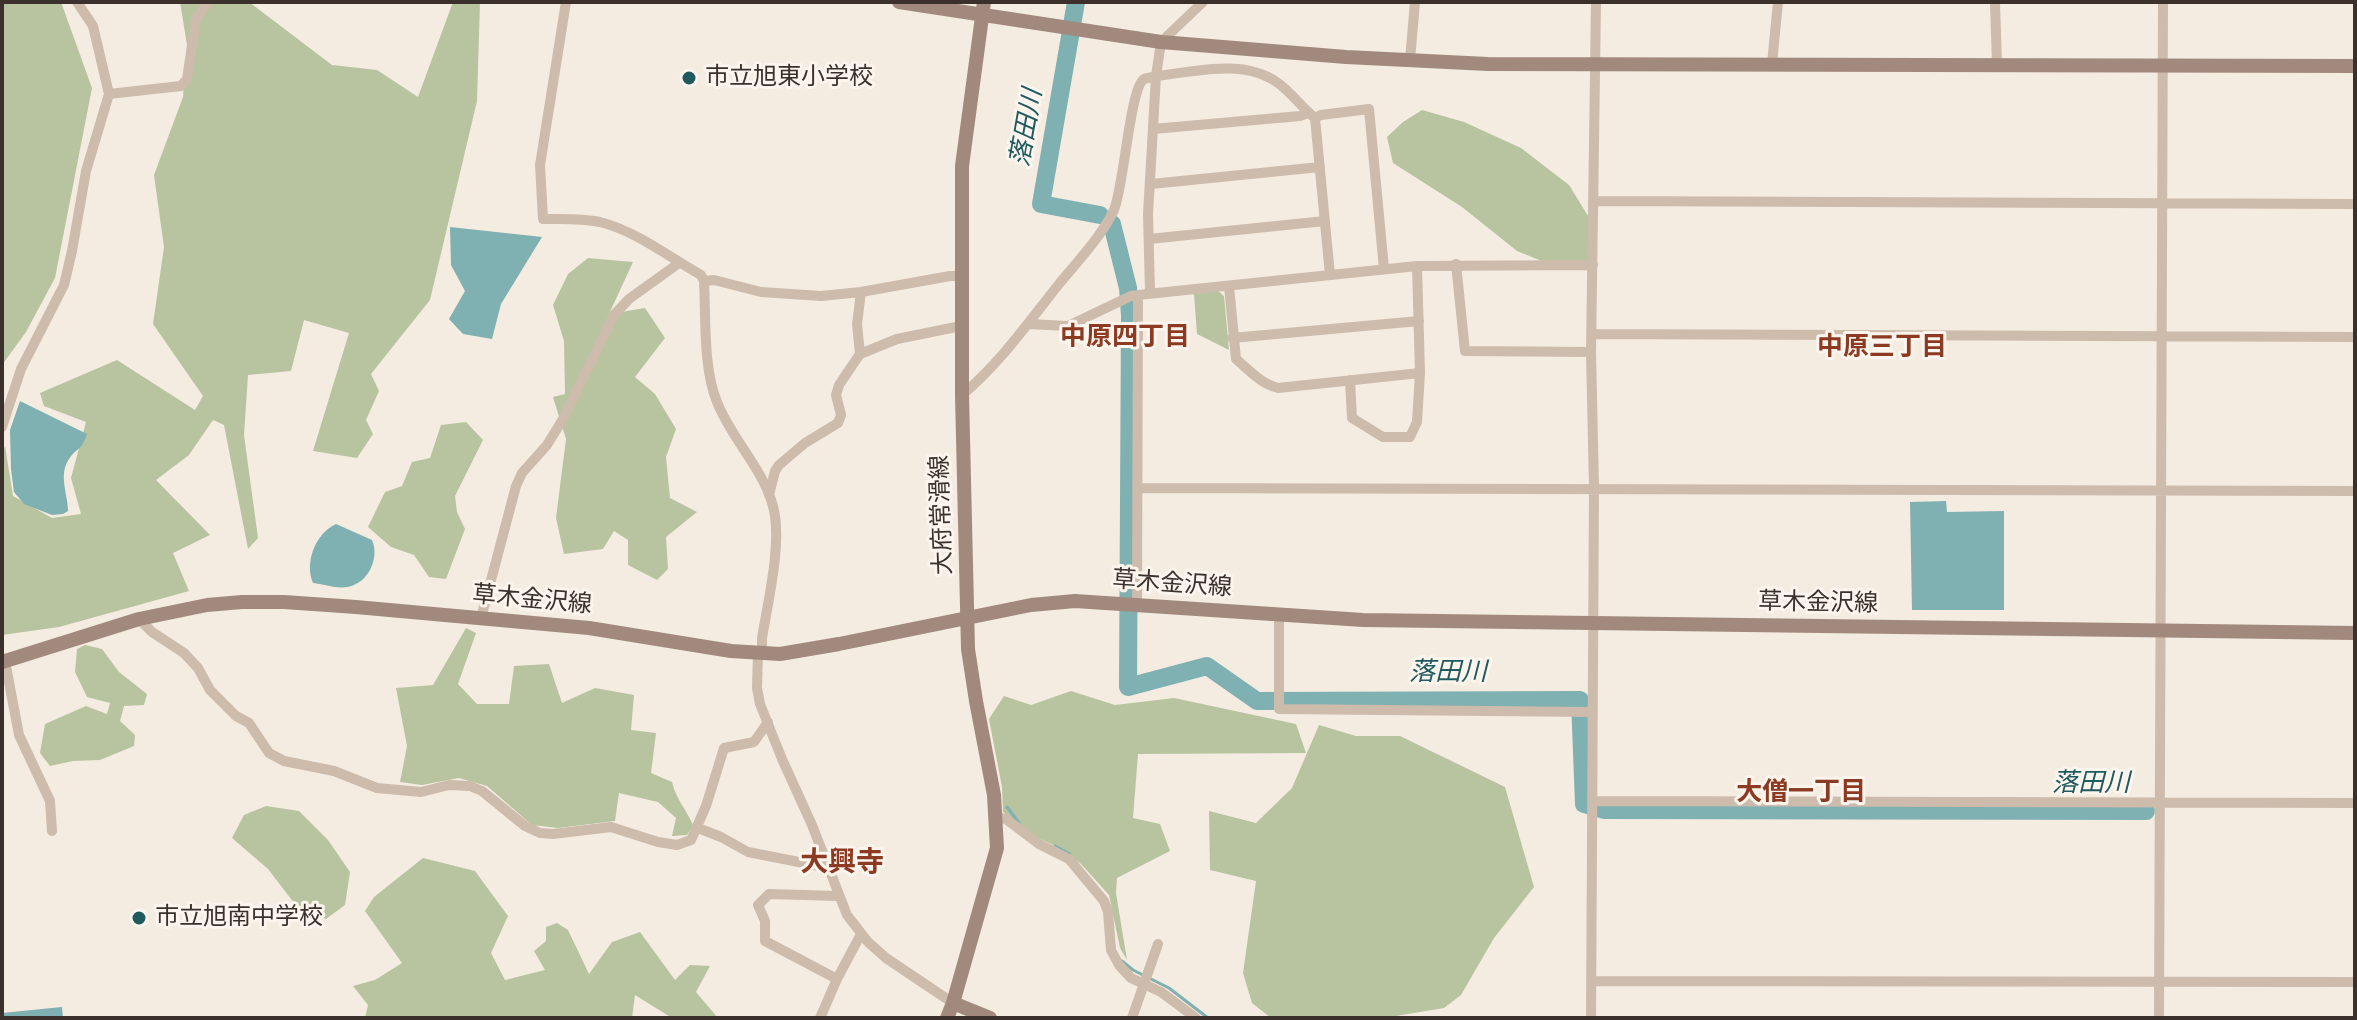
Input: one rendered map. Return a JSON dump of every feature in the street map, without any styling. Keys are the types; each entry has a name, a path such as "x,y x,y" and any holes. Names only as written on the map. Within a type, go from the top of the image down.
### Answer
{"main road":[{"path":"899,2 983,9 1161,42 1346,57 1488,64 2355,66"},
{"name":"大府常滑線","path":"947,1018 997,848 994,795 968,649 962,395 962,166 983,9"},
{"name":"草木金沢線","path":"4,662 139,619 207,605 284,602 594,628 731,651 780,654 1031,605 1075,601 1363,620 2355,633"},
{"path":"953,1003 990,1018"}],"street":[{"path":"2,427 21,369 64,285 86,171 109,94 93,26 77,2"},
{"path":"109,94 181,86 187,79 196,19 208,2"},
{"path":"566,2 540,165 543,219 572,218 610,225 701,275 704,281 709,374 716,401 769,495 775,514 776,538 757,688 760,704 847,915 886,958 953,1003"},
{"path":"1150,292 1153,129 1161,42 1203,2"},
{"path":"1410,60 1415,2"},
{"path":"1591,1018 1594,488 1591,352 1596,2"},
{"path":"1772,64 1778,2"},
{"path":"1995,2 1997,65"},
{"path":"2159,1018 2163,2"},
{"path":"962,395 991,369 1028,324 1091,244 1114,209 1125,167 1133,109 1139,85 1145,78 1233,68 1248,70 1279,84 1312,115 1330,275"},
{"path":"1153,129 1369,109 1384,269"},
{"path":"1151,184 1320,167"},
{"path":"1593,201 2355,204"},
{"path":"1149,239 1325,221"},
{"path":"481,618 522,473 547,445 563,419 614,315 629,299 679,263"},
{"path":"1456,264 1465,351 1591,352"},
{"path":"1028,324 1068,326 1131,296 1150,292 1417,266 1593,265"},
{"path":"1350,380 1352,418 1383,437 1410,437 1417,422 1420,373 1417,266"},
{"path":"704,281 714,280 761,292 821,296 961,276"},
{"path":"1229,286 1236,359 1262,382 1278,388 1420,373"},
{"path":"860,354 857,324 861,292"},
{"path":"1137,604 1138,295"},
{"path":"1232,338 1419,321"},
{"path":"769,495 779,465 805,443 838,423 841,415 836,395 839,385 860,354 897,339 961,326"},
{"path":"1593,334 2355,337"},
{"path":"1138,488 2355,491"},
{"path":"1279,615 1279,709 1592,712"},
{"path":"139,619 193,661 210,690 236,716 249,723 269,753 284,761 324,768 377,788 421,792 449,785 470,786 482,791 525,826 540,833 611,827 677,845 691,840 698,828 724,748 754,742 768,722"},
{"path":"4,662 19,735 50,801 52,831"},
{"path":"1593,801 2355,803"},
{"path":"995,817 1006,819 1039,844 1069,859 1104,901 1108,912 1111,950 1119,965 1131,978 1161,992 1196,1018"},
{"path":"698,828 755,854 826,866"},
{"path":"837,979 765,941 765,921 758,905 769,894 838,896"},
{"path":"820,1018 861,934"},
{"path":"1132,1018 1158,944"},
{"path":"1592,981 2355,982"}],"green space":[{"path":"2,2 61,2 92,88 55,278 26,332 2,365"},
{"path":"180,2 249,2 332,65 377,70 418,97 453,2 480,2 477,101 430,300 371,374 379,391 366,420 373,434 357,458 313,451 349,333 304,320 291,371 248,375 244,435 258,538 248,549 224,425 213,420 189,455 156,480 210,535 173,553 189,591 59,627 2,635 2,454 5,446 13,496 52,518 81,514 71,478 86,422 44,406 40,393 117,360 195,410 203,396 153,324 164,247 154,175 183,97 187,45"},
{"path":"1422,110 1464,122 1521,148 1569,185 1590,219 1596,249 1583,266 1554,266 1517,251 1462,207 1393,163 1387,137"},
{"path":"588,258 633,262 609,314 645,308 665,338 635,377 655,394 676,429 666,457 670,498 697,512 666,537 668,569 657,580 628,565 628,540 614,531 603,549 564,554 556,518 566,439 553,397 565,394 564,341 553,305 568,274"},
{"path":"1218,291 1224,296 1229,350 1197,334 1194,294"},
{"path":"466,422 483,440 455,496 457,512 465,529 446,579 429,577 414,555 391,547 368,527 385,492 402,486 412,462 430,458 441,425"},
{"path":"466,628 476,633 458,684 477,704 509,704 514,666 549,664 562,703 595,688 634,695 631,730 656,733 651,773 672,782 693,825 687,835 672,836 676,818 658,802 619,793 615,821 558,828 532,825 487,786 459,778 422,785 400,782 407,746 396,688 433,685"},
{"path":"85,645 102,649 119,672 147,694 144,705 124,706 120,721 135,735 134,746 100,760 50,766 40,753 45,724 86,706 107,714 110,703 87,697 75,672 77,649"},
{"path":"1071,691 1115,705 1174,698 1296,724 1306,753 1138,754 1133,818 1160,824 1170,851 1117,878 1116,893 1127,960 1120,948 1109,895 1081,864 1062,849 1036,837 1003,812 1002,787 989,719 1004,696 1031,705"},
{"path":"1319,725 1356,736 1400,736 1505,787 1534,887 1494,938 1461,995 1444,1008 1384,1018 1271,1018 1252,1003 1243,973 1256,881 1210,870 1209,811 1256,823 1292,788"},
{"path":"266,806 299,811 328,840 350,872 345,905 326,919 298,908 268,869 232,838 244,815"},
{"path":"423,858 475,871 508,916 491,953 505,980 545,970 534,951 546,941 546,927 557,923 568,930 589,974 612,942 640,932 675,980 690,965 710,966 696,992 718,1018 672,1018 635,995 632,1018 365,1018 368,1005 353,986 375,980 402,963 365,911 374,897"}],"water":[{"path":"450,227 542,237 501,304 492,339 463,334 449,319 465,291 451,265"},
{"path":"20,401 87,434 64,471 68,511 63,514 52,515 24,504 14,492 10,430"},
{"path":"1946,501 1947,512 2004,511 2004,610 1912,610 1910,502"},
{"path":"336,524 372,540 374,547 373,562 366,576 347,587 313,583 311,575 314,549 323,534"},
{"path":"62,1007 63,1018 2,1018 2,1013"}],"waterway":[{"name":"落田川","path":"1076,2 1041,204 1100,215"},
{"name":"落田川","path":"1112,224 1128,288 1130,315 1128,687 1207,666 1257,701 1580,700 1584,804 1604,810 2146,811"},
{"path":"1007,807 1019,823"},
{"path":"1055,846 1070,854"},
{"path":"1122,961 1169,988 1208,1018"}],"place":[{"name":"市立旭東小学校","path":"689,78"},
{"name":"市立旭南中学校","path":"139,918"}],"district":[{"name":"中原四丁目","path":"1125,339"},
{"name":"中原三丁目","path":"1882,349"},
{"name":"大僧一丁目","path":"1801,794"},
{"name":"大興寺","path":"842,864"}]}
